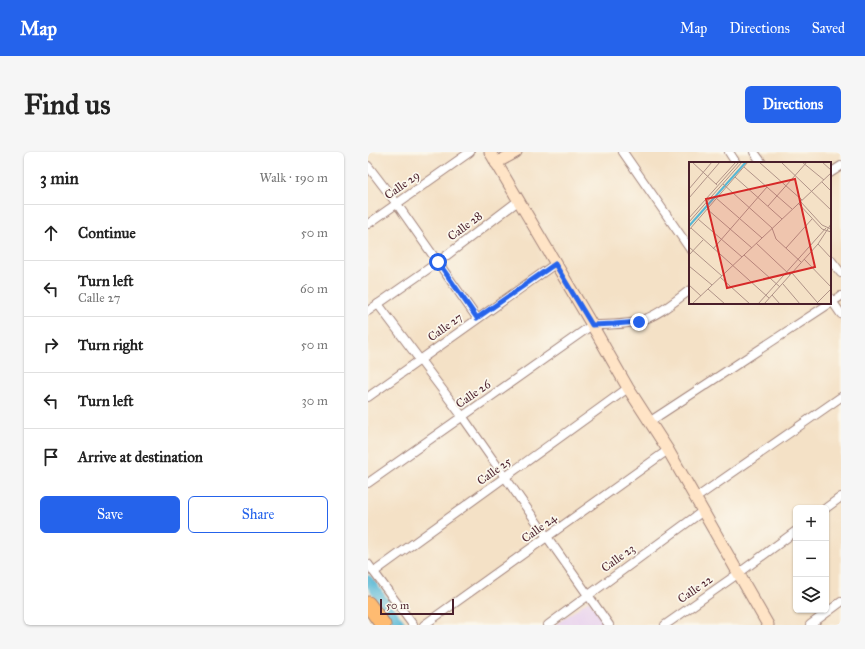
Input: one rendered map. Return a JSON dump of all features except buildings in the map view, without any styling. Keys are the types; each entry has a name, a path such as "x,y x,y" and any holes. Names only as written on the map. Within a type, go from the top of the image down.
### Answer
{"highway":[{"path":"368,604 383,625"}],"street":[{"name":"Calle 29","path":"368,224 470,152"},
{"path":"490,152 628,388 668,450 768,625"},
{"path":"496,163 516,152"},
{"path":"623,152 689,249"},
{"path":"729,152 735,162"},
{"path":"754,152 761,162"},
{"path":"368,166 397,204 477,318"},
{"path":"831,172 841,166"},
{"name":"Calle 28","path":"368,311 438,262 518,201"},
{"path":"831,259 841,273"},
{"name":"Calle 27","path":"368,397 477,318 555,264"},
{"path":"592,325 639,322 664,309 689,291"},
{"path":"841,296 831,300 841,314"},
{"path":"378,304 462,416 609,625"},
{"path":"649,422 825,304"},
{"name":"Calle 26","path":"368,483 592,325"},
{"name":"Calle 25","path":"374,572 628,388"},
{"path":"696,498 841,397"},
{"name":"Calle 24","path":"424,625 668,450"},
{"path":"829,506 841,497"},
{"name":"Calle 23","path":"548,625 703,511"},
{"name":"Calle 22","path":"665,625 793,533"},
{"path":"368,564 413,625"},
{"path":"810,625 841,602"}],"shaded area":[{"path":"589,600 606,625 555,625"}],"waterway":[{"path":"368,580 401,625"}],"route":[{"path":"438,262 477,318 555,264 592,325 639,322"}]}
